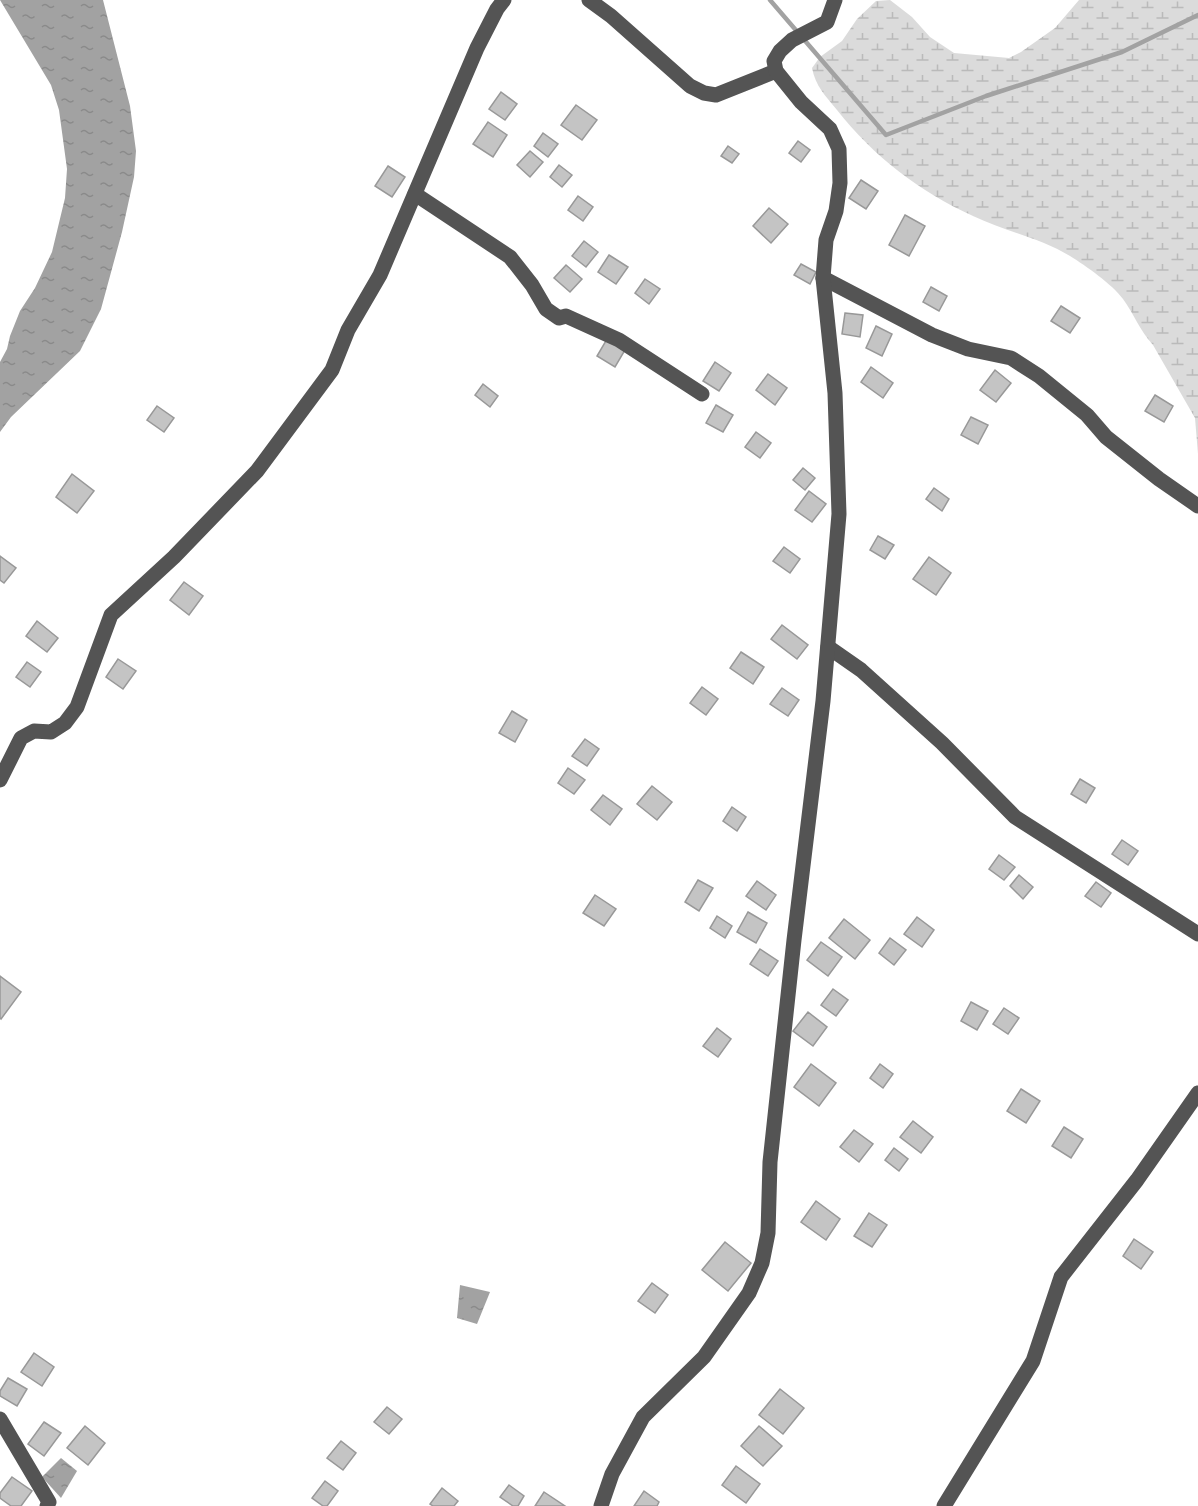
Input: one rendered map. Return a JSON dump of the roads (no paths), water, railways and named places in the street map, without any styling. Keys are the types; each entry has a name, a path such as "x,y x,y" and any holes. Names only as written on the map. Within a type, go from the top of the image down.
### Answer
{"street":[{"path":"0,780 21,738 34,731 51,732 65,723 77,707 111,615 174,557 257,471 332,370 348,330 380,275 477,48 504,0"},
{"path":"589,0 611,16 690,86 704,93 716,95 776,71"},
{"path":"601,1506 612,1474 643,1417 704,1357 749,1293 762,1263 768,1233 770,1162 828,647 839,514 835,393 823,278 826,240 836,211 840,183 839,149 830,129 801,102 776,71 774,61 780,51 792,40 827,22 835,0"},
{"path":"415,194 510,257 532,285 546,309 559,318 566,316 619,340 702,394"},
{"path":"823,278 932,335 968,349 1011,358 1038,376 1087,415 1106,437 1159,479 1198,506"},
{"path":"828,647 861,670 942,743 1015,817 1198,934"},
{"path":"944,1506 1033,1361 1061,1277 1137,1180 1198,1093"},
{"path":"0,1419 49,1502 47,1506"}],"water":[{"path":"0,0 103,0 130,106 136,151 134,177 122,232 101,309 80,351 11,417 0,432 0,362 20,311 35,288 52,252 65,198 67,169 59,110 51,85"},
{"path":"460,1285 490,1292 477,1324 457,1318"},
{"path":"61,1458 77,1471 61,1498 42,1477"}],"waterway":[{"path":"770,0 886,135 986,96 1122,52 1198,15"}]}
